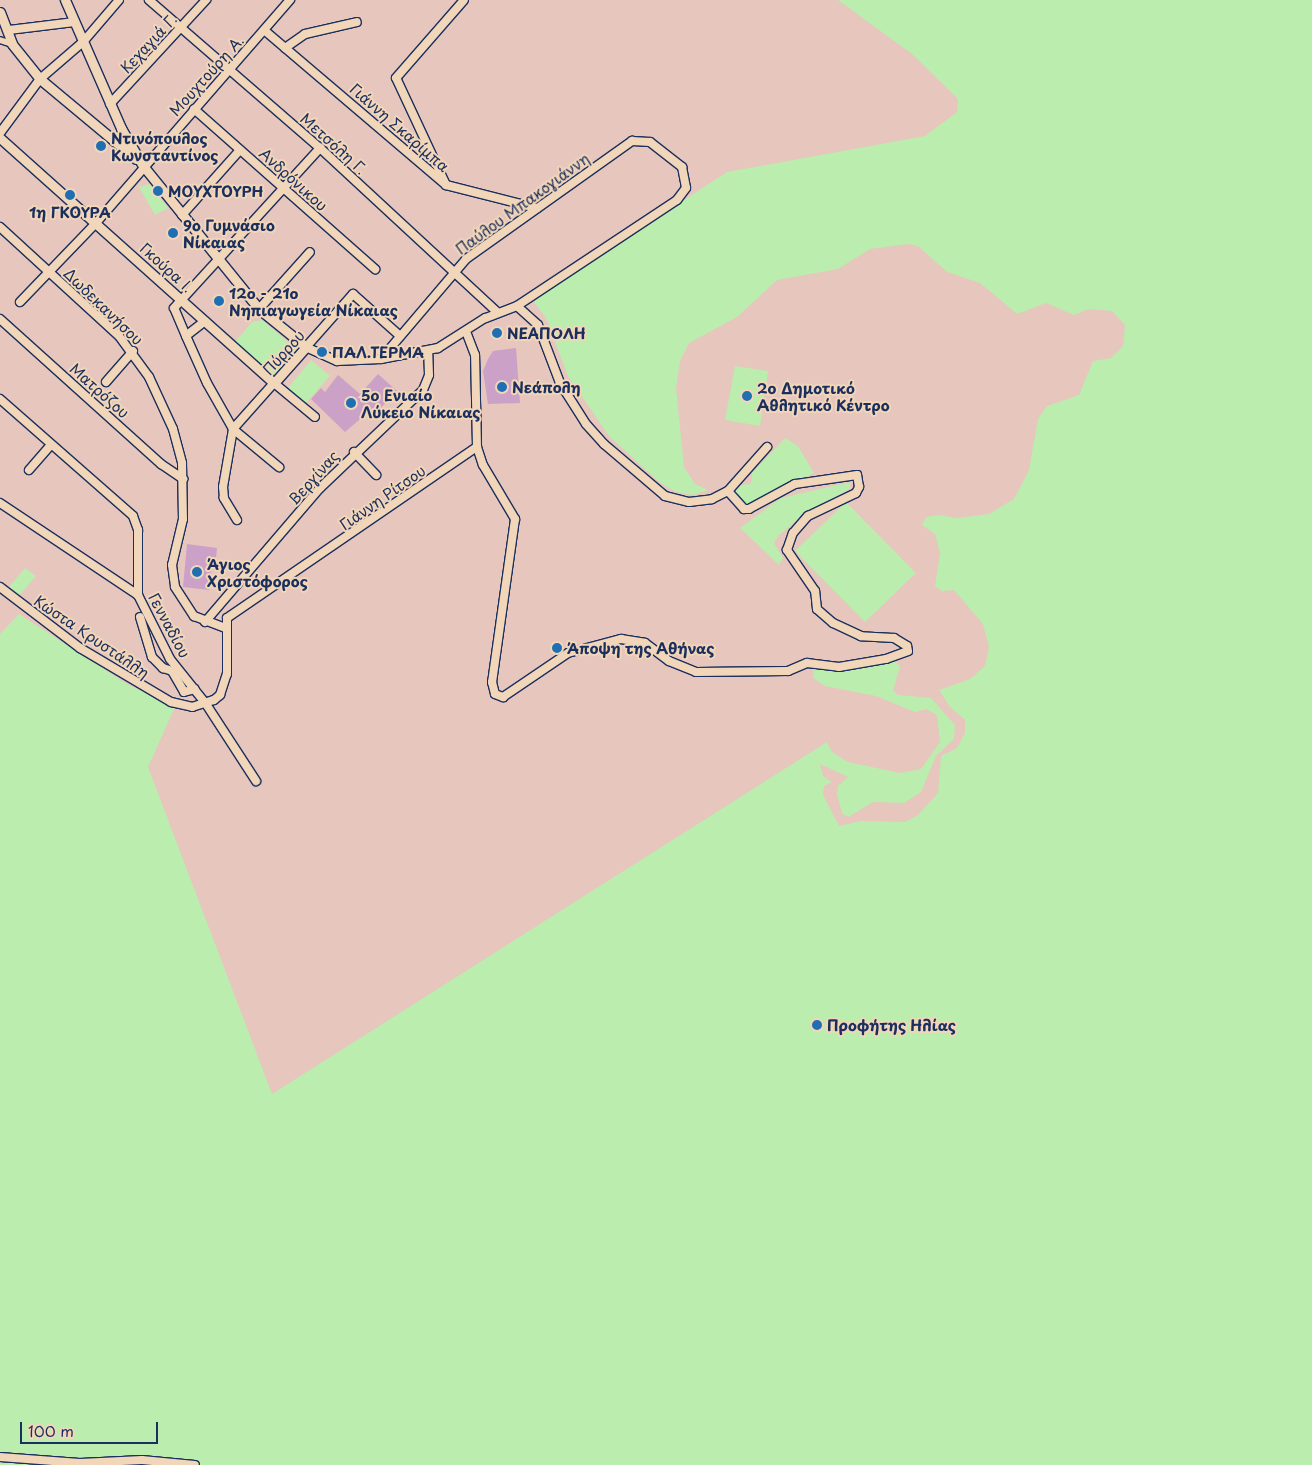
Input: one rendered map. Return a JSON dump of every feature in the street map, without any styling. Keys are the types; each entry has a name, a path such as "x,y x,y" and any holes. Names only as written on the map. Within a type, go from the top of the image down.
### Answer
{"street":[{"path":"66,0 110,104 144,166 259,309 306,347 337,361 381,359 428,351 466,332 497,312 517,306 538,325 560,383 586,424 639,475 676,500 702,501 728,490 767,447"},
{"path":"0,133 40,79 83,42 119,0"},
{"name":"Μετσόλη Γ.","path":"149,0 180,29 231,70 320,148 454,270 497,312"},
{"name":"Κεχαγιά Γ.","path":"110,104 206,0"},
{"name":"Μουχτούρη Α.","path":"20,302 96,223 290,0"},
{"path":"446,185 396,78 464,0"},
{"path":"0,12 9,30 12,44 40,79 144,166"},
{"path":"9,30 75,22"},
{"path":"285,48 305,34 357,22"},
{"name":"Γιάννη Σκαρίμπα","path":"264,30 446,185 537,208"},
{"path":"0,40 12,44"},
{"name":"Ανδρόνικου","path":"194,109 375,269"},
{"name":"Γκούρα Ι.","path":"0,138 274,383 315,417"},
{"name":"Παύλου Μπακογιάννη","path":"381,359 454,270 537,208 638,139 650,142 677,162 687,181 677,200 517,306"},
{"path":"279,467 233,429 174,308 320,148"},
{"path":"182,215 240,150"},
{"name":"Δωδεκανήσου","path":"0,227 133,351 173,429 183,478 183,519 172,575 188,610 205,622 225,628"},
{"path":"259,309 310,252"},
{"name":"Πύρρου","path":"233,429 353,294 399,335"},
{"path":"186,336 205,320"},
{"name":"Ματρόζου","path":"1,321 161,464 183,478"},
{"path":"466,332 474,348 477,447 483,466 515,519 492,682 495,694 503,697 568,653 620,639 645,643 669,661 696,672 788,671 807,663 839,667 886,659 908,651 908,646 894,638 861,636 833,624 817,609 815,591 787,550 793,533 808,516 856,493 859,487 857,475 795,484 749,509 744,508 728,490"},
{"path":"106,382 133,351"},
{"name":"Βεργίνας","path":"205,622 354,452 423,390 429,375 428,351"},
{"name":"Γενναδίου","path":"0,399 133,516 138,530 138,595 170,659 206,704 256,781"},
{"path":"233,429 223,487 224,498 237,520"},
{"path":"29,470 51,445"},
{"name":"Γιάννη Ρίτσου","path":"225,628 227,618 237,610 477,447"},
{"path":"354,452 376,475"},
{"path":"0,503 138,595"},
{"name":"Κώστα Κρυστάλλη","path":"0,587 125,678 171,702 192,707 206,704"},
{"path":"140,617 152,657 162,668 172,671 184,692 195,689"},
{"path":"206,704 220,695 225,686 225,628"},
{"path":"0,1457 80,1463 142,1460 195,1465"}],"green space":[{"path":"838,0 1312,0 1312,1465 0,1465 0,634 19,614 127,684 175,707 148,767 272,1094 827,742 832,752 848,762 900,773 921,769 940,742 937,715 926,709 915,712 876,696 825,686 813,678 814,669 891,658 900,666 893,691 898,695 931,698 955,725 954,739 936,756 921,792 904,803 873,802 848,817 842,813 837,794 838,786 848,777 820,764 823,776 832,782 824,786 823,795 839,826 861,821 905,822 918,815 938,793 941,756 957,748 965,733 965,720 950,707 939,690 970,679 985,666 989,647 983,624 954,590 942,591 935,586 940,553 935,534 922,525 926,517 940,515 957,518 989,514 1014,499 1029,470 1038,419 1047,406 1079,395 1093,361 1111,358 1123,346 1125,325 1112,311 1088,309 1074,315 1046,303 1017,314 980,283 947,272 918,246 908,244 870,249 838,269 777,280 737,317 689,343 680,361 676,388 684,467 695,484 708,490 693,495 676,492 659,482 609,436 568,376 546,318 534,302 536,297 727,172 925,136 957,112 958,99 912,54"},
{"path":"149,184 168,208 155,215 139,187"},
{"path":"262,320 301,353 275,379 234,343 252,322"},
{"path":"311,360 330,376 305,404 287,389"},
{"name":"2o Δημοτικό Αθλητικό Κέντρο","path":"735,366 768,371 760,426 725,420"},
{"path":"785,438 798,446 814,473 748,507 735,492 741,485 751,484 752,473"},
{"path":"850,482 850,489 807,512 778,536 774,543 783,558 779,565 740,528 781,498"},
{"path":"846,502 916,573 865,622 795,551"},
{"path":"25,568 36,576 19,596 9,587"}],"building":[{"name":"Νεάπολη","path":"516,348 520,403 488,404 483,371 488,359 493,351"},
{"name":"5ο Ενιαίο Λύκειο Νίκαιας","path":"378,374 397,391 372,417 367,413 345,432 311,399 321,388 325,392 338,375 360,394"},
{"name":"Άγιος Χριστόφορος","path":"187,544 217,548 216,558 212,557 209,590 183,587"}],"place":[{"name":"Ντινόπουλος Κωνσταντίνος","path":"101,146"},
{"name":"ΜΟΥΧΤΟΥΡΗ","path":"158,191"},
{"name":"1η ΓΚΟΥΡΑ","path":"70,195"},
{"name":"9ο Γυμνάσιο Νίκαιας","path":"173,233"},
{"name":"12ο - 21ο Νηπιαγωγεία Νίκαιας","path":"219,301"},
{"name":"ΝΕΑΠΟΛΗ","path":"497,333"},
{"name":"ΠΑΛ.ΤΕΡΜΑ","path":"322,352"},
{"name":"Νεάπολη","path":"502,387"},
{"name":"2o Δημοτικό Αθλητικό Κέντρο","path":"747,396"},
{"name":"5ο Ενιαίο Λύκειο Νίκαιας","path":"351,403"},
{"name":"Άγιος Χριστόφορος","path":"197,572"},
{"name":"Άποψη της Αθήνας","path":"557,648"},
{"name":"Προφήτης Ηλίας","path":"817,1025"}]}
